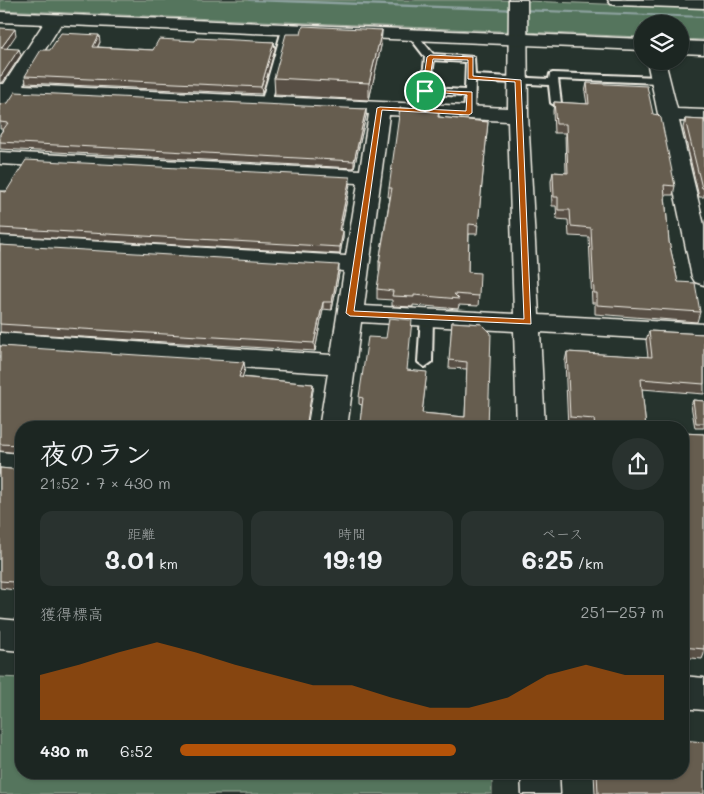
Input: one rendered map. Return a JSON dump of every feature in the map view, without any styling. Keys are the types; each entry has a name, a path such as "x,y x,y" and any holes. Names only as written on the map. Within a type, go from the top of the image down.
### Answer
{"street":[{"path":"518,0 518,115 531,421"},
{"path":"617,0 704,3"},
{"path":"0,16 634,45"},
{"path":"3,96 55,19"},
{"path":"689,47 704,48"},
{"path":"657,71 666,114 698,226 704,277"},
{"path":"3,96 380,108 469,103 518,115"},
{"path":"334,421 380,108"},
{"path":"666,114 704,116"},
{"path":"0,158 370,177"},
{"path":"0,244 357,264"},
{"path":"350,313 704,333"},
{"path":"0,342 342,365"},
{"path":"0,463 15,464"},
{"path":"0,634 15,635"},
{"path":"689,693 704,694"},
{"path":"540,779 541,794"}],"lane":[{"path":"266,104 286,30"},
{"path":"413,35 430,57 425,95 469,103 471,59 430,57"},
{"path":"556,103 553,76 657,71"},
{"path":"470,78 554,82"},
{"path":"425,362 427,317"}],"green space":[{"path":"0,0 501,0 704,8 704,40 689,39 689,15 634,15 634,37 0,10"},
{"path":"0,677 15,678 15,779 492,779 492,794 0,794"}],"building":[{"path":"303,26 382,30 369,83 274,78 286,34 301,34"},
{"path":"0,28 15,29 1,48 19,49 1,76 0,76"},
{"path":"61,33 99,35 93,47 153,50 159,39 195,41 197,38 274,42 261,87 25,76 41,50 50,50"},
{"path":"587,83 647,86 653,114 661,118 675,186 664,185 669,242 678,282 695,283 700,312 597,305 597,293 594,293 591,228 571,226 570,210 558,210 558,197 554,197 553,172 568,173 566,124 556,124 554,102 589,104"},
{"path":"15,92 366,109 354,161 0,142 0,134 8,123 0,122 0,104 8,103"},
{"path":"400,108 439,110 438,117 488,122 478,225 469,224 468,272 480,273 479,296 454,294 459,299 414,295 414,297 392,296 393,291 377,289 381,262 379,262 392,188 389,188"},
{"path":"685,119 704,120 704,188 702,188"},
{"path":"26,160 350,177 339,230 343,231 340,247 0,228 0,191 6,192"},
{"path":"0,245 339,265 332,302 323,302 314,343 0,324"},
{"path":"389,318 412,320 407,370 427,372 422,413 465,417 467,362 449,360 452,322 482,324 491,333 488,421 360,421 363,398 359,397 368,337 386,338"},
{"path":"649,331 704,334 704,384 641,379 645,421 594,421 594,419 570,417 567,352 652,357"},
{"path":"0,346 244,362 239,377 313,384 307,421 15,421 15,445 0,444"},
{"path":"693,400 704,401 704,423 696,423"},
{"path":"689,433 704,434 704,649 689,648"},
{"path":"0,468 15,470 15,579 13,582 0,581"},
{"path":"689,741 704,742 704,794 598,794 597,779 689,779"}],"waterway":[{"path":"249,0 704,17"}],"route":[{"path":"430,57 471,59 470,78 518,80 528,322 350,313 380,108 469,113 470,93 425,91 430,57"}]}
